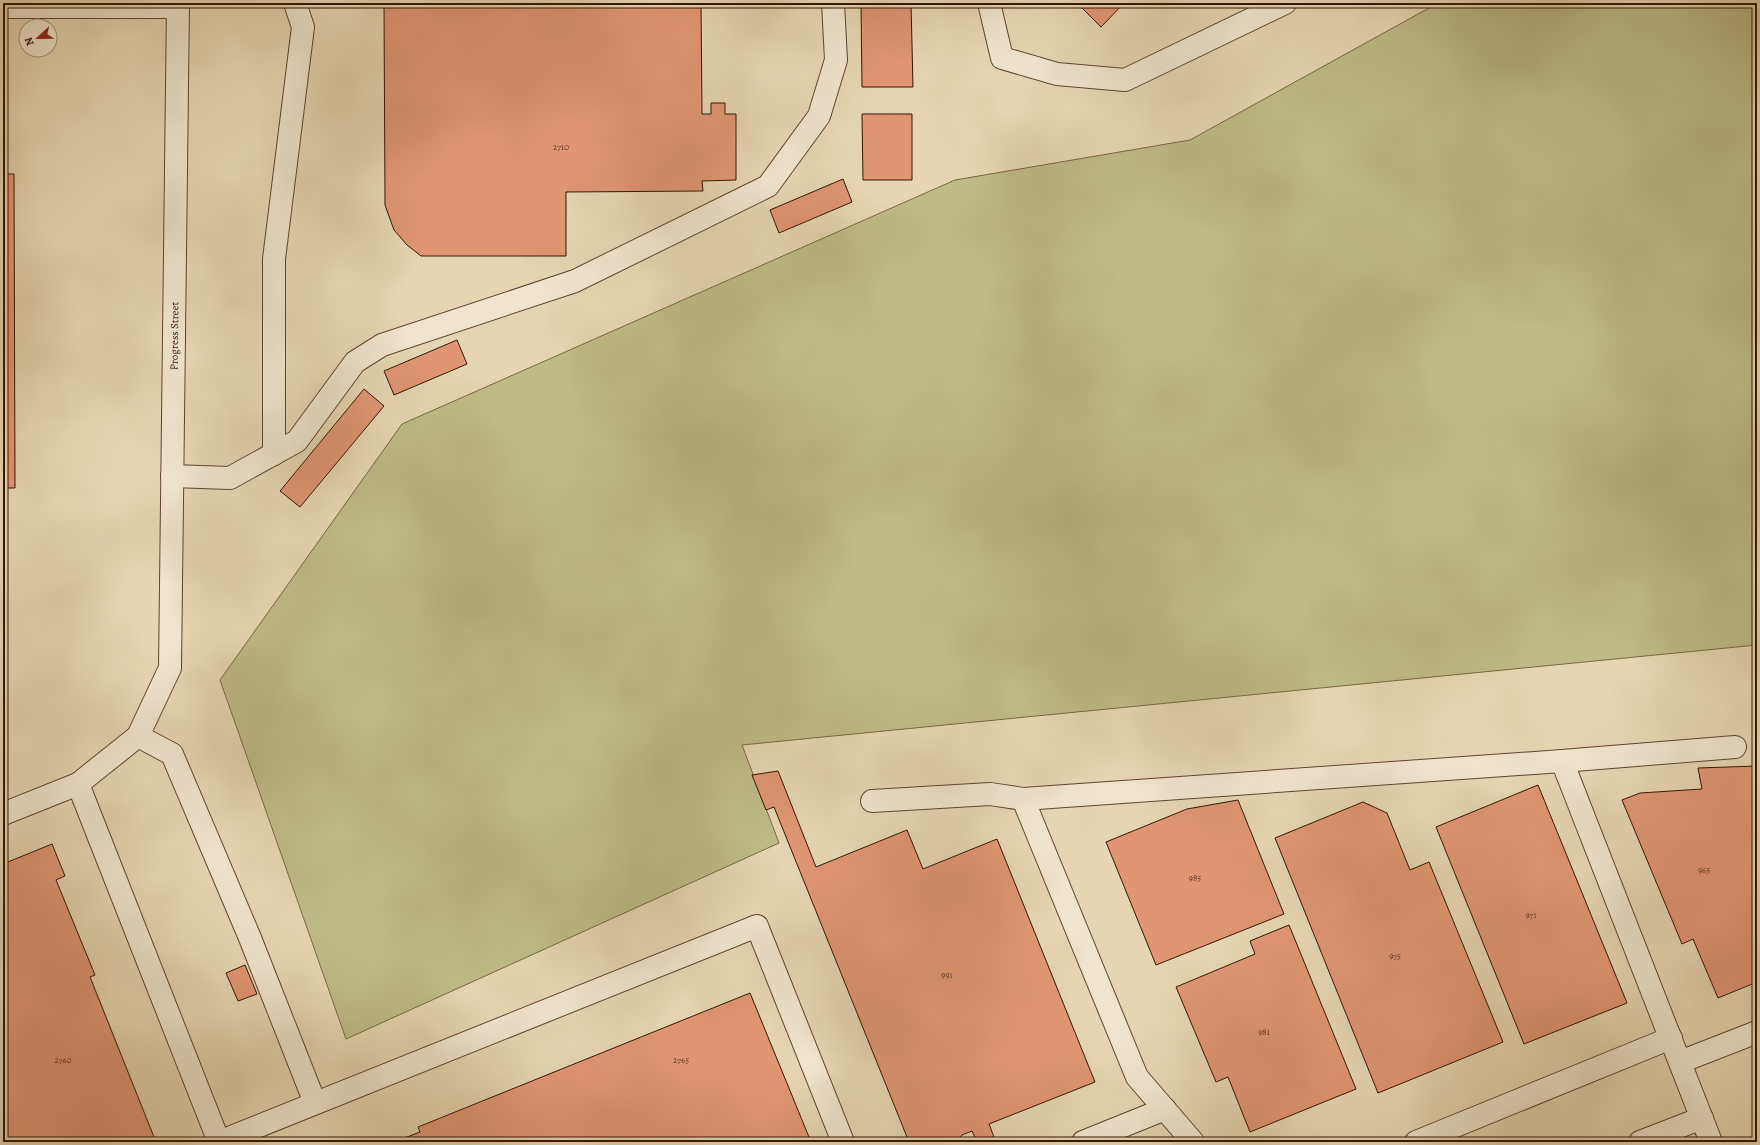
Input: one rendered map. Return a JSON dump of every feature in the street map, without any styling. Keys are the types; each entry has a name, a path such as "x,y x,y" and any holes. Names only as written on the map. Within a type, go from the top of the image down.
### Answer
{"street":[{"path":"274,454 274,259 303,27 295,3"},
{"path":"172,476 230,478 297,441 355,362 382,345 575,281 768,186 819,116 836,60 833,3"},
{"path":"989,3 1002,58 1057,74 1125,80 1285,3"},
{"path":"3,7 178,5"},
{"name":"Progress Street","path":"138,736 170,668 178,5"},
{"path":"3,814 78,784 138,736 172,754 250,938 315,1103"},
{"path":"872,801 990,794 1023,799 1562,761 1735,747"},
{"path":"1562,761 1711,1142"},
{"path":"78,784 219,1142 757,926 843,1142"},
{"path":"1023,799 1137,1077 1193,1142"},
{"path":"1680,1062 1757,1032"},
{"path":"1416,1142 1671,1038"},
{"path":"1083,1142 1165,1109"},
{"path":"1640,1142 1702,1118"}],"shaded area":[{"path":"1438,3 1757,3 1757,645 742,745 779,843 346,1039 220,680 402,424 955,180 1190,140"}],"building":[{"path":"384,3 701,3 702,114 711,114 711,103 725,103 725,114 736,114 736,180 702,181 703,191 566,192 566,256 421,256 407,245 394,230 385,205"},
{"path":"861,3 911,3 913,87 862,87"},
{"path":"1077,3 1124,3 1101,27"},
{"path":"862,114 912,114 912,180 863,180"},
{"path":"3,174 14,174 15,488 3,488"},
{"path":"843,179 852,202 779,233 770,210"},
{"path":"457,340 467,364 394,395 384,371"},
{"path":"364,389 384,406 300,507 280,491"},
{"path":"1757,766 1757,982 1718,998 1693,939 1682,944 1622,800 1640,793 1702,789 1698,768"},
{"path":"778,771 816,867 907,830 923,869 997,839 1095,1082 989,1124 994,1137 983,1142 977,1142 972,1131 962,1135 956,1142 909,1142 774,807 766,810 752,775"},
{"path":"1538,785 1627,1003 1524,1044 1436,827"},
{"path":"1238,800 1284,914 1156,965 1106,842 1187,809"},
{"path":"1363,802 1387,813 1410,870 1429,862 1503,1042 1378,1093 1275,838"},
{"path":"52,844 65,876 56,880 95,975 90,977 156,1142 3,1142 3,864"},
{"path":"1289,925 1356,1089 1250,1132 1228,1077 1216,1082 1176,987 1255,954 1250,941"},
{"path":"245,965 257,994 238,1001 226,973"},
{"path":"750,993 811,1142 394,1142 420,1132 418,1127"}]}
